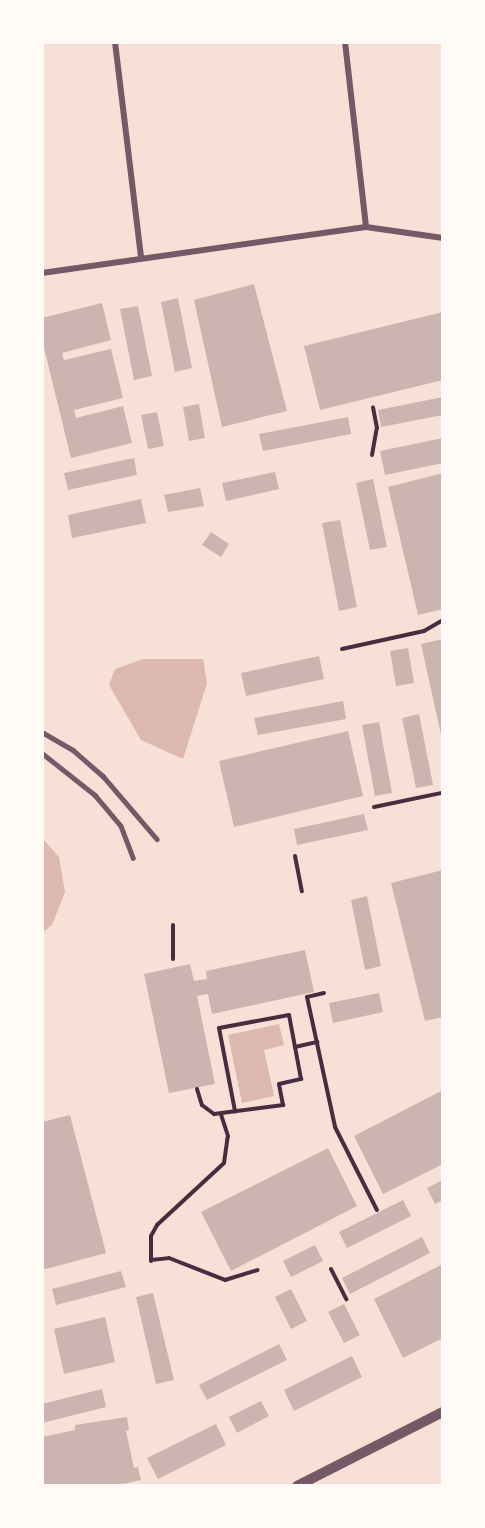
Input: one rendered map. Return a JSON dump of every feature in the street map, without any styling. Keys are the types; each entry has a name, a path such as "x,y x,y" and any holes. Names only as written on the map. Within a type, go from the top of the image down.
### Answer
{"street":[{"path":"115,42 141,257"},
{"path":"345,42 366,227"},
{"path":"42,273 141,257 366,227 443,238"},
{"path":"297,1486 443,1412"}],"lane":[{"path":"42,732 73,750 104,776 157,839"},
{"path":"42,753 95,795 121,826 133,858"}],"path":[{"path":"372,455 377,428 374,407"},
{"path":"342,649 424,631 443,620"},
{"path":"374,807 441,793"},
{"path":"295,856 302,891"},
{"path":"173,926 173,959"},
{"path":"324,993 307,997 337,1135 377,1210"},
{"path":"288,1015 301,1079 279,1084 283,1105 235,1114 235,1111 219,1028 288,1015"},
{"path":"295,1047 317,1042"},
{"path":"198,1089 202,1105 221,1114 235,1111"},
{"path":"221,1114 228,1136 224,1163 157,1225 151,1236 151,1260 169,1258 225,1280 257,1270"},
{"path":"331,1269 346,1299"}],"shaded area":[{"path":"143,659 203,659 207,683 183,759 141,740 109,685 115,669"},
{"path":"42,838 59,857 65,892 52,925 42,933"},
{"path":"279,1024 284,1045 264,1050 274,1096 242,1103 228,1035"}],"building":[{"path":"254,284 287,411 222,427 194,300"},
{"path":"178,298 192,368 175,372 161,302"},
{"path":"102,303 111,340 62,353 64,360 111,349 123,398 74,410 76,418 123,406 132,443 71,458 42,340 42,318"},
{"path":"138,306 152,376 134,380 120,309"},
{"path":"443,312 443,380 320,410 304,346"},
{"path":"443,397 443,415 381,427 378,410"},
{"path":"199,404 205,438 189,441 183,407"},
{"path":"157,412 164,446 148,449 141,415"},
{"path":"348,417 351,434 263,451 259,434"},
{"path":"443,438 443,463 385,475 380,451"},
{"path":"134,458 137,475 68,490 64,473"},
{"path":"275,472 279,489 226,501 222,483"},
{"path":"443,473 443,609 418,615 388,487"},
{"path":"373,479 387,547 370,550 356,483"},
{"path":"200,488 204,506 168,512 164,495"},
{"path":"141,499 146,523 72,538 68,515"},
{"path":"340,520 357,607 339,611 322,523"},
{"path":"211,532 229,544 221,557 202,545"},
{"path":"443,639 443,739 442,739 421,644"},
{"path":"408,648 414,683 396,686 390,651"},
{"path":"319,656 324,679 246,696 241,673"},
{"path":"343,701 346,719 258,735 254,718"},
{"path":"419,714 433,785 416,788 402,718"},
{"path":"379,722 392,793 375,796 362,725"},
{"path":"348,731 363,796 234,827 219,761"},
{"path":"364,814 368,830 297,845 294,829"},
{"path":"443,870 443,1017 425,1021 391,883"},
{"path":"367,896 381,966 365,970 351,900"},
{"path":"305,950 314,992 212,1014 208,994 197,996 215,1084 169,1093 144,974 190,964 194,981 207,979 206,971"},
{"path":"379,993 383,1012 333,1023 329,1003"},
{"path":"443,1090 443,1164 383,1194 354,1136"},
{"path":"70,1115 106,1253 42,1270 42,1122"},
{"path":"328,1148 357,1206 231,1271 201,1212"},
{"path":"443,1180 443,1200 435,1204 427,1188"},
{"path":"403,1200 411,1216 347,1248 339,1232"},
{"path":"422,1237 430,1253 350,1294 342,1278"},
{"path":"315,1245 323,1261 291,1277 283,1261"},
{"path":"443,1264 443,1338 403,1358 374,1299"},
{"path":"121,1271 126,1287 56,1305 52,1289"},
{"path":"291,1289 307,1321 291,1329 275,1297"},
{"path":"153,1293 174,1380 156,1384 136,1297"},
{"path":"344,1304 360,1335 344,1343 328,1312"},
{"path":"105,1317 115,1362 64,1374 54,1329"},
{"path":"279,1344 287,1360 207,1400 199,1385"},
{"path":"352,1356 362,1377 294,1411 284,1390"},
{"path":"102,1389 106,1407 42,1423 42,1404"},
{"path":"261,1401 269,1416 237,1433 229,1417"},
{"path":"127,1417 129,1430 126,1431 134,1468 138,1467 141,1480 115,1486 42,1486 42,1437 75,1430 75,1425"},
{"path":"216,1424 226,1445 158,1479 147,1458"}]}
